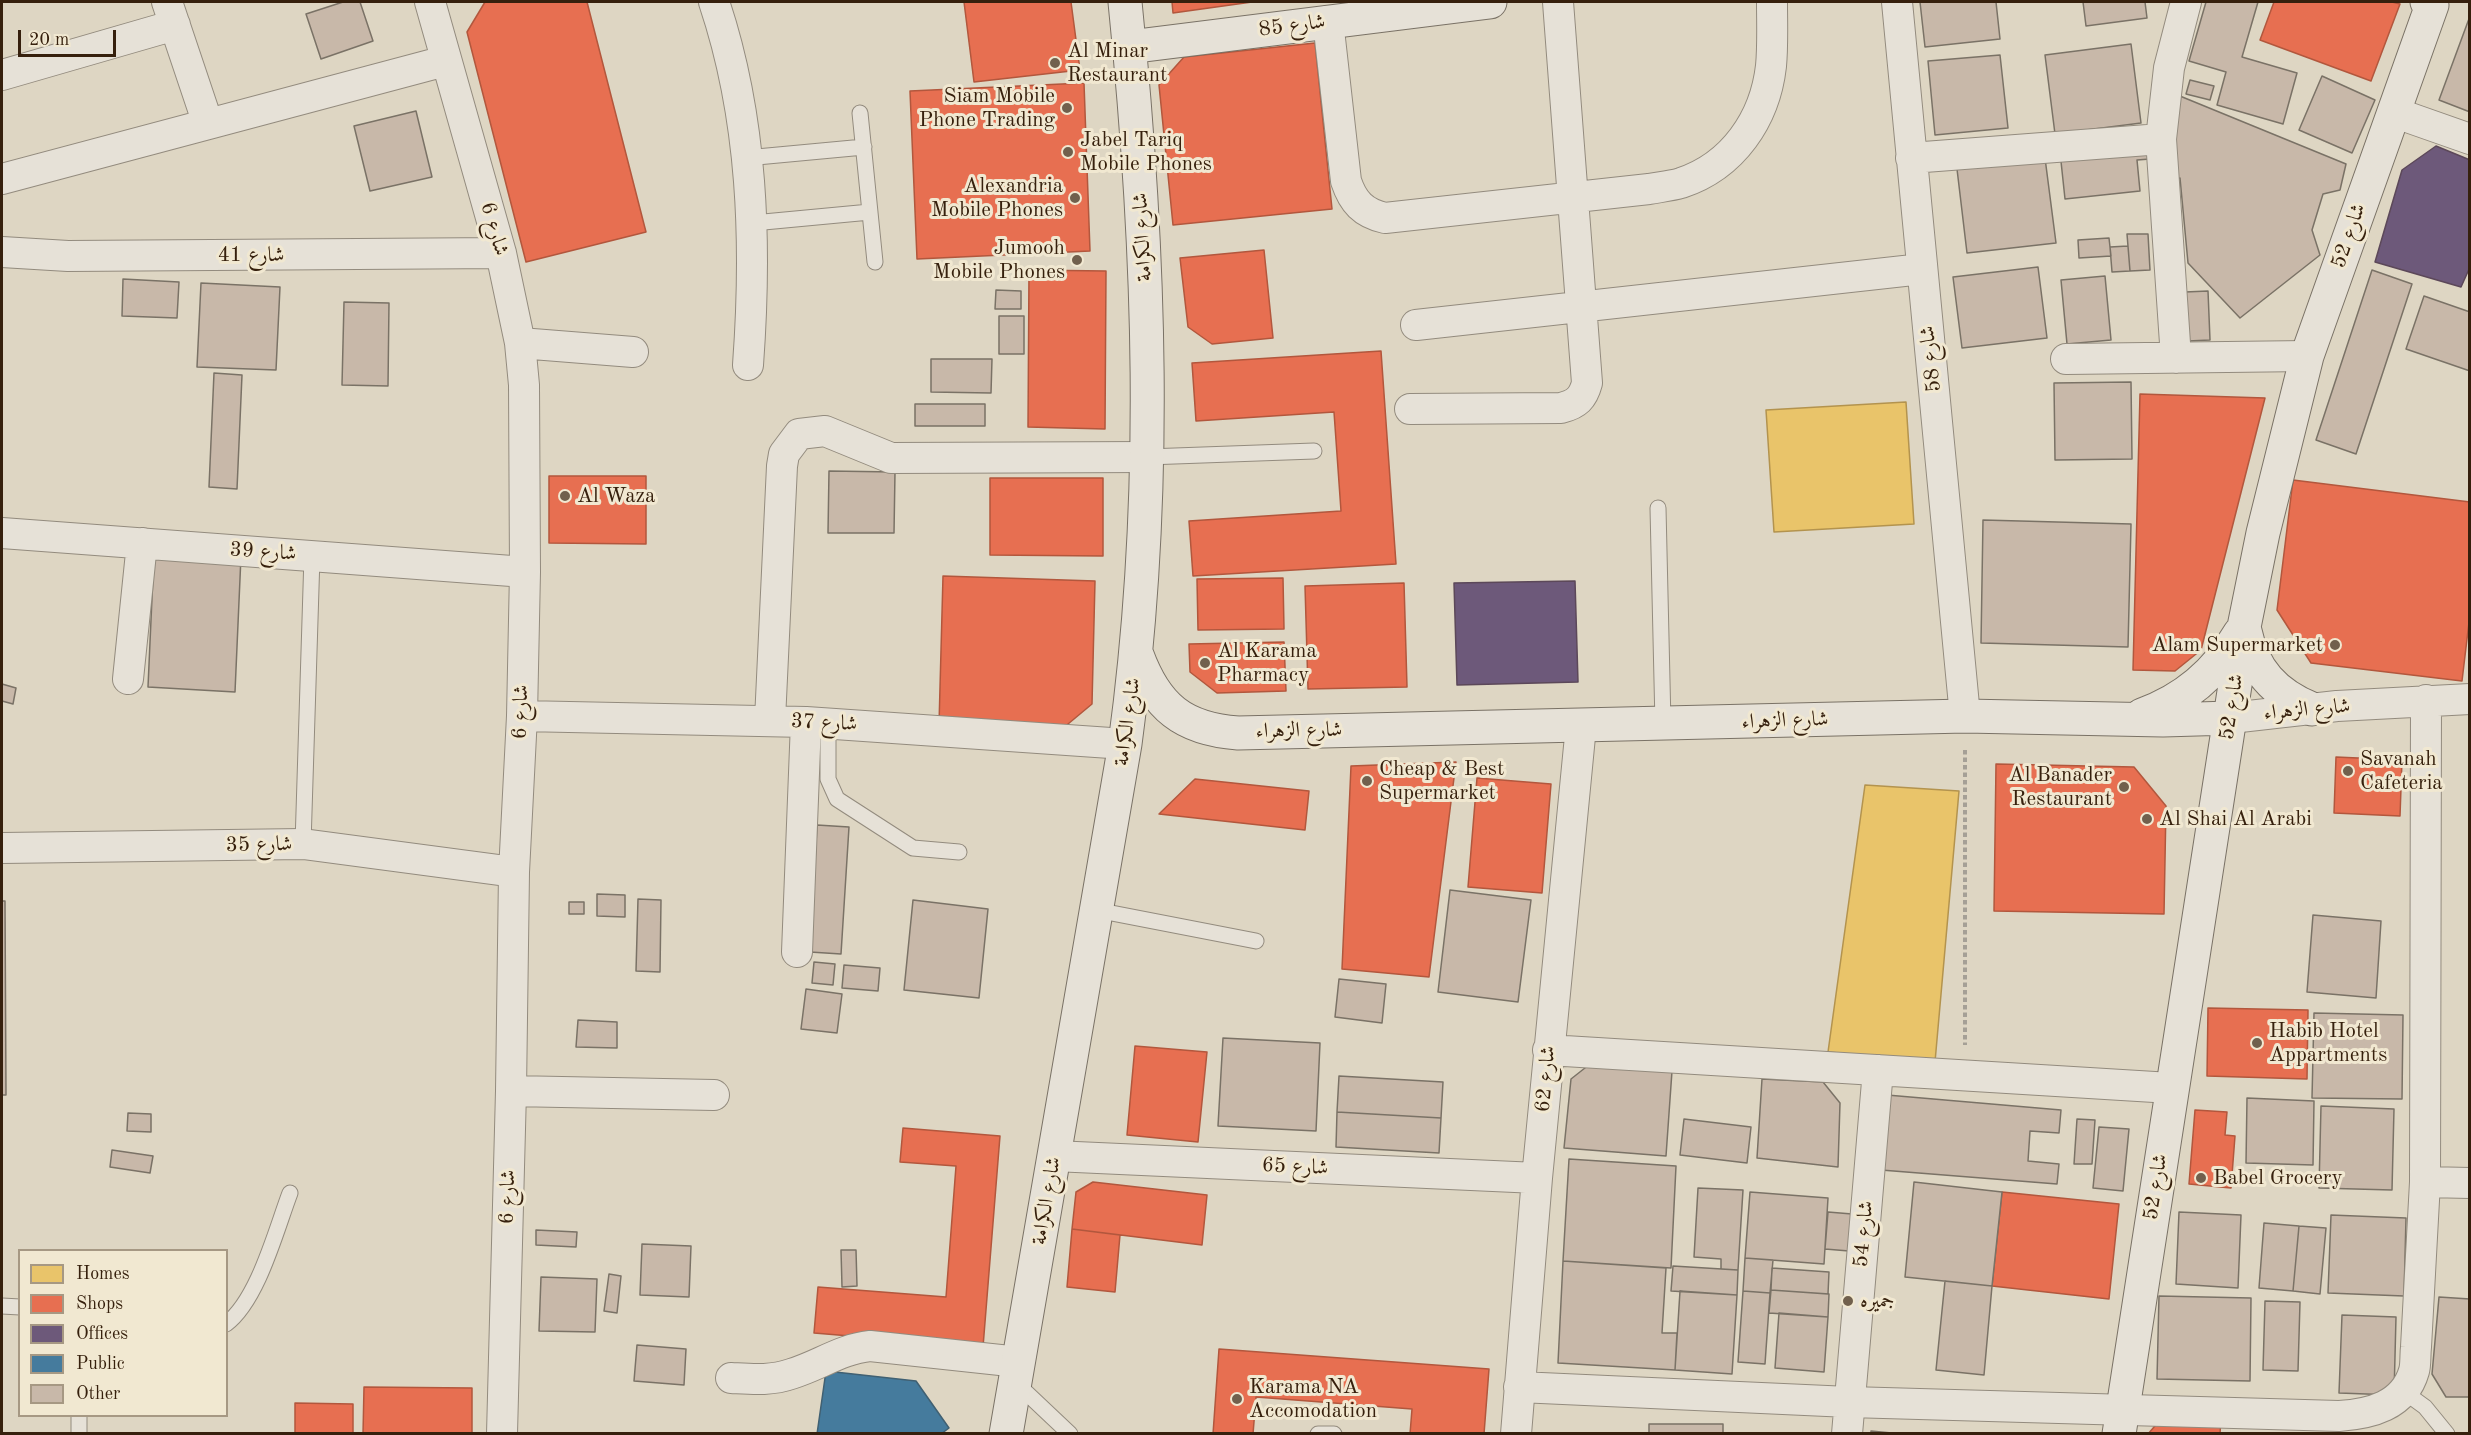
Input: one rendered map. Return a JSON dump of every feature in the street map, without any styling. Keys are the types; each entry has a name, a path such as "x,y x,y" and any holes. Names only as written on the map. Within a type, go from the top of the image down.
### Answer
{"main road":[{"name":"شارع الكرامة","path":"1006,1434 1125,744 1137,655 1147,457 1145,252 1125,2"},
{"name":"شارع 85","path":"1129,47 1423,6 1490,2"},
{"name":"شارع 52","path":"2121,1421 2244,627 2263,532 2307,356 2431,3"},
{"path":"2244,627 2255,663 2266,679 2279,692 2312,709"},
{"path":"2129,719 2176,700 2197,686 2216,668 2244,627"},
{"name":"شارع الزهراء","path":"1137,655 1145,677 1157,697 1174,713 1194,725 1216,731 1581,726 1965,716 2231,718"},
{"path":"985,1434 1017,1372"}],"street":[{"name":"شارع 6","path":"430,2 501,253 520,344 525,426 522,716 514,872 502,1434"},
{"path":"714,2 735,81 753,223 753,294 748,364"},
{"path":"1410,409 1561,408 1579,400 1587,383 1558,2"},
{"path":"1328,21 1346,181 1350,195 1371,215 1385,218 1680,183 1709,170 1734,150 1753,126 1766,97 1771,66 1772,2"},
{"name":"شارع 58","path":"1897,2 1965,716"},
{"path":"2176,358 2161,139 2169,68 2186,2"},
{"path":"2,75 171,13 208,124"},
{"path":"2,179 445,61"},
{"path":"2393,112 2469,139"},
{"path":"1911,158 2161,139"},
{"name":"شارع 41","path":"2,252 60,256 501,253"},
{"path":"1416,325 1922,269"},
{"path":"520,344 633,352"},
{"path":"2066,359 2307,356"},
{"path":"770,720 782,466 784,454 800,434 825,430 891,458 1147,457"},
{"name":"شارع 39","path":"2,533 525,572"},
{"path":"128,679 142,543"},
{"name":"شارع الزهراء","path":"2231,718 2312,709 2469,699"},
{"path":"1519,1387 1849,1401 2121,1421 2339,1416 2364,1414 2386,1407 2403,1392 2414,1371 2425,1182 2427,700"},
{"name":"شارع 37","path":"522,716 770,720 948,730 1125,744"},
{"path":"797,952 817,723"},
{"name":"شارع 62","path":"1516,1434 1548,1050 1581,726"},
{"name":"شارع 35","path":"2,848 303,844 514,872"},
{"path":"1548,1050 2171,1088"},
{"name":"شارع 54","path":"1846,1434 1878,1070"},
{"path":"511,1091 714,1095"},
{"name":"شارع 65","path":"1054,1156 1537,1178"},
{"path":"2425,1182 2469,1183"},
{"path":"730,1378 781,1377 848,1350 870,1346 1017,1372"}],"lane":[{"path":"860,113 875,262"},
{"path":"746,158 864,147"},
{"path":"753,223 870,212"},
{"path":"1147,457 1314,451"},
{"path":"1658,508 1664,724"},
{"path":"303,844 312,556"},
{"path":"817,723 828,779 837,799 913,848 959,852"},
{"path":"1096,910 1256,941"},
{"path":"228,1322 247,1301 257,1281 290,1193"},
{"path":"2,1306 18,1307"},
{"path":"1017,1372 1070,1434"},
{"path":"2403,1392 2424,1407 2447,1434"},
{"path":"79,1434 80,1417"},
{"path":"1318,1434 1334,1434"}],"path":[{"path":"1965,716 1965,1076"}],"building: Homes":[{"path":"1906,402 1914,524 1774,532 1766,410"},
{"path":"1865,785 1959,791 1935,1062 1828,1052"}],"building: Shops":[{"path":"485,2 587,2 646,232 526,262 467,32"},
{"path":"964,2 1071,2 1080,70 974,82"},
{"path":"1172,2 1252,2 1173,13"},
{"path":"2274,2 2392,2 2400,4 2371,81 2260,40"},
{"path":"1315,43 1332,209 1173,225 1159,85 1184,57"},
{"path":"1084,83 1090,251 917,259 910,91"},
{"path":"1264,250 1273,338 1212,344 1188,327 1180,258"},
{"path":"1029,270 1106,271 1105,429 1028,427"},
{"path":"1381,351 1396,564 1193,576 1189,521 1341,511 1334,412 1196,421 1192,363"},
{"path":"2140,394 2265,398 2201,650 2175,671 2133,670"},
{"path":"549,476 646,476 646,544 549,543"},
{"path":"990,478 1103,478 1103,556 990,555"},
{"path":"2293,480 2470,502 2470,614 2462,681 2311,663 2277,610"},
{"path":"943,576 1095,581 1092,704 1062,729 939,725"},
{"path":"1283,578 1284,629 1198,630 1197,579"},
{"path":"1404,583 1407,687 1308,689 1305,586"},
{"path":"1284,642 1286,691 1217,693 1190,672 1189,644"},
{"path":"2336,757 2402,760 2400,816 2334,813"},
{"path":"1456,762 1429,977 1342,969 1351,766"},
{"path":"1996,764 2134,767 2166,806 2164,914 1994,911"},
{"path":"1477,778 1551,784 1542,893 1468,887"},
{"path":"1195,779 1309,791 1305,830 1159,814"},
{"name":"Habib Hotel Appartments","path":"2208,1008 2308,1010 2307,1079 2207,1076"},
{"path":"1135,1046 1207,1052 1198,1142 1127,1135"},
{"path":"2195,1110 2227,1112 2225,1135 2235,1136 2231,1188 2189,1184"},
{"path":"903,1128 1000,1136 983,1347 814,1333 818,1287 946,1297 956,1166 900,1162"},
{"path":"1093,1182 1207,1195 1202,1245 1072,1229 1076,1192"},
{"path":"2002,1192 2119,1204 2109,1299 1992,1286"},
{"path":"1072,1229 1120,1235 1115,1292 1067,1287"},
{"path":"1219,1349 1489,1369 1484,1434 1410,1434 1412,1409 1256,1397 1253,1434 1213,1434"},
{"path":"364,1387 472,1388 472,1434 363,1434"},
{"path":"295,1403 353,1404 353,1434 295,1434"},
{"path":"2221,1418 2220,1434 2148,1434 2160,1420"}],"building: Offices":[{"path":"2436,146 2470,160 2470,267 2461,287 2375,262 2402,170"},
{"path":"1575,581 1578,682 1457,685 1454,583"}],"building: Public":[{"path":"826,1371 916,1381 949,1428 941,1434 817,1434"}],"building: Other":[{"path":"343,2 360,2 373,41 321,59 306,14"},
{"path":"1920,2 1996,2 2000,39 1925,47"},
{"path":"2083,2 2145,2 2147,18 2086,26"},
{"path":"2206,2 2258,2 2242,57 2297,73 2283,124 2217,105 2226,72 2189,61"},
{"path":"2470,16 2470,112 2439,100"},
{"path":"2131,44 2141,123 2055,134 2045,55"},
{"path":"2000,55 2008,128 1935,135 1928,61"},
{"path":"2322,76 2375,100 2352,153 2299,130"},
{"path":"2190,80 2214,86 2210,100 2186,94"},
{"path":"2175,94 2346,164 2340,190 2323,194 2312,230 2320,255 2240,318 2188,263 2180,178 2174,181"},
{"path":"416,111 432,177 370,191 354,126"},
{"path":"2148,143 2150,159 2137,160 2140,191 2065,199 2060,152"},
{"path":"2045,158 2056,243 1967,253 1957,169"},
{"path":"2127,234 2148,234 2150,270 2130,271"},
{"path":"2109,238 2111,256 2079,258 2078,240"},
{"path":"2128,246 2130,271 2112,272 2110,247"},
{"path":"2038,267 2047,338 1962,348 1953,277"},
{"path":"2372,270 2412,284 2356,454 2316,440"},
{"path":"2105,276 2111,340 2067,344 2061,280"},
{"path":"123,279 179,282 177,318 122,316"},
{"path":"201,283 280,287 276,370 197,367"},
{"path":"996,290 1021,291 1021,309 995,309"},
{"path":"2208,291 2210,340 2188,341 2185,292"},
{"path":"2424,296 2470,312 2470,371 2406,349"},
{"path":"344,302 389,303 388,386 342,385"},
{"path":"999,316 1024,316 1024,354 999,354"},
{"path":"931,359 992,359 991,393 931,392"},
{"path":"214,373 242,375 237,489 209,487"},
{"path":"2131,382 2132,459 2055,460 2054,383"},
{"path":"915,404 985,404 985,426 915,426"},
{"path":"829,471 895,472 894,533 828,533"},
{"path":"1983,520 2131,524 2128,647 1981,643"},
{"path":"154,553 241,556 235,692 148,687"},
{"path":"2,684 16,688 13,704 2,701"},
{"path":"817,825 849,827 841,954 810,952"},
{"path":"1450,890 1531,900 1518,1002 1438,992"},
{"path":"597,894 625,895 625,917 597,916"},
{"path":"638,899 661,900 660,972 636,971"},
{"path":"913,900 988,909 979,998 904,990"},
{"path":"2,901 5,901 6,1095 2,1095"},
{"path":"569,902 584,902 584,914 569,914"},
{"path":"2313,915 2381,921 2376,998 2307,992"},
{"path":"814,962 835,964 833,985 812,983"},
{"path":"844,965 880,968 878,991 842,988"},
{"path":"1339,979 1386,984 1382,1023 1335,1017"},
{"path":"806,989 842,994 837,1033 801,1029"},
{"path":"2314,1013 2403,1015 2402,1099 2312,1098"},
{"path":"578,1020 617,1022 617,1048 576,1047"},
{"path":"1223,1038 1320,1043 1316,1131 1218,1126"},
{"path":"1590,1064 1672,1071 1666,1156 1564,1148 1571,1079"},
{"path":"1339,1076 1443,1082 1441,1118 1337,1112"},
{"path":"1762,1079 1823,1082 1840,1103 1838,1167 1757,1158"},
{"path":"1887,1095 2061,1110 2059,1133 2030,1131 2028,1161 2059,1164 2057,1184 1881,1170"},
{"path":"2247,1098 2314,1101 2313,1165 2246,1163"},
{"path":"2321,1106 2394,1109 2392,1190 2319,1188"},
{"path":"1337,1112 1441,1118 1439,1153 1336,1147"},
{"path":"128,1113 151,1114 151,1132 127,1131"},
{"path":"1684,1119 1751,1127 1747,1163 1680,1155"},
{"path":"2077,1119 2095,1120 2092,1164 2074,1164"},
{"path":"2099,1127 2129,1129 2123,1191 2093,1188"},
{"path":"112,1150 153,1156 150,1173 110,1167"},
{"path":"1569,1159 1676,1166 1671,1268 1563,1261"},
{"path":"1914,1182 2002,1192 1992,1286 1905,1277"},
{"path":"1698,1188 1743,1190 1738,1270 1721,1269 1721,1259 1694,1257"},
{"path":"1750,1192 1828,1198 1824,1264 1745,1258"},
{"path":"1828,1212 1852,1214 1849,1251 1825,1249"},
{"path":"2179,1212 2241,1215 2238,1288 2176,1284"},
{"path":"2331,1215 2406,1218 2404,1296 2328,1293"},
{"path":"2264,1223 2299,1226 2293,1291 2259,1288"},
{"path":"2299,1226 2326,1228 2320,1294 2293,1291"},
{"path":"536,1230 577,1232 576,1247 536,1245"},
{"path":"642,1244 691,1246 689,1297 640,1295"},
{"path":"841,1250 856,1250 857,1286 842,1287"},
{"path":"1745,1258 1773,1260 1770,1293 1743,1291"},
{"path":"1563,1261 1666,1268 1662,1333 1677,1333 1675,1370 1558,1363"},
{"path":"1673,1266 1738,1270 1737,1295 1671,1291"},
{"path":"1772,1268 1829,1272 1828,1294 1771,1290"},
{"path":"609,1274 621,1276 617,1313 604,1311"},
{"path":"541,1277 597,1279 595,1332 539,1331"},
{"path":"1945,1281 1992,1286 1984,1375 1936,1370"},
{"path":"1771,1290 1829,1294 1828,1317 1769,1313"},
{"path":"1680,1291 1737,1295 1732,1374 1675,1370"},
{"path":"1743,1291 1770,1293 1765,1364 1738,1362"},
{"path":"2159,1296 2251,1298 2250,1381 2157,1379"},
{"path":"2439,1297 2470,1299 2470,1397 2446,1397 2432,1374"},
{"path":"2265,1301 2300,1302 2298,1371 2263,1370"},
{"path":"1779,1313 1828,1317 1824,1372 1775,1368"},
{"path":"2342,1315 2396,1317 2394,1395 2339,1393"},
{"path":"637,1345 686,1349 684,1385 634,1381"},
{"path":"1649,1424 1723,1424 1723,1434 1649,1434"},
{"path":"1871,1431 1902,1434 1871,1434"}],"place":[{"name":"Al Minar Restaurant","path":"1055,63"},
{"name":"Siam Mobile Phone Trading","path":"1067,108"},
{"name":"Jabel Tariq Mobile Phones","path":"1068,152"},
{"name":"Alexandria Mobile Phones","path":"1075,198"},
{"name":"Jumooh Mobile Phones","path":"1077,260"},
{"name":"Al Waza","path":"565,496"},
{"name":"Alam Supermarket","path":"2335,645"},
{"name":"Al Karama Pharmacy","path":"1205,663"},
{"name":"Savanah Cafeteria","path":"2348,771"},
{"name":"Cheap & Best Supermarket","path":"1367,781"},
{"name":"Al Banader Restaurant","path":"2124,787"},
{"name":"Al Shai Al Arabi","path":"2147,819"},
{"name":"Habib Hotel Appartments","path":"2257,1043"},
{"name":"Babel Grocery","path":"2201,1178"},
{"name":"جميره","path":"1848,1301"},
{"name":"Karama NA Accomodation","path":"1237,1399"}]}
